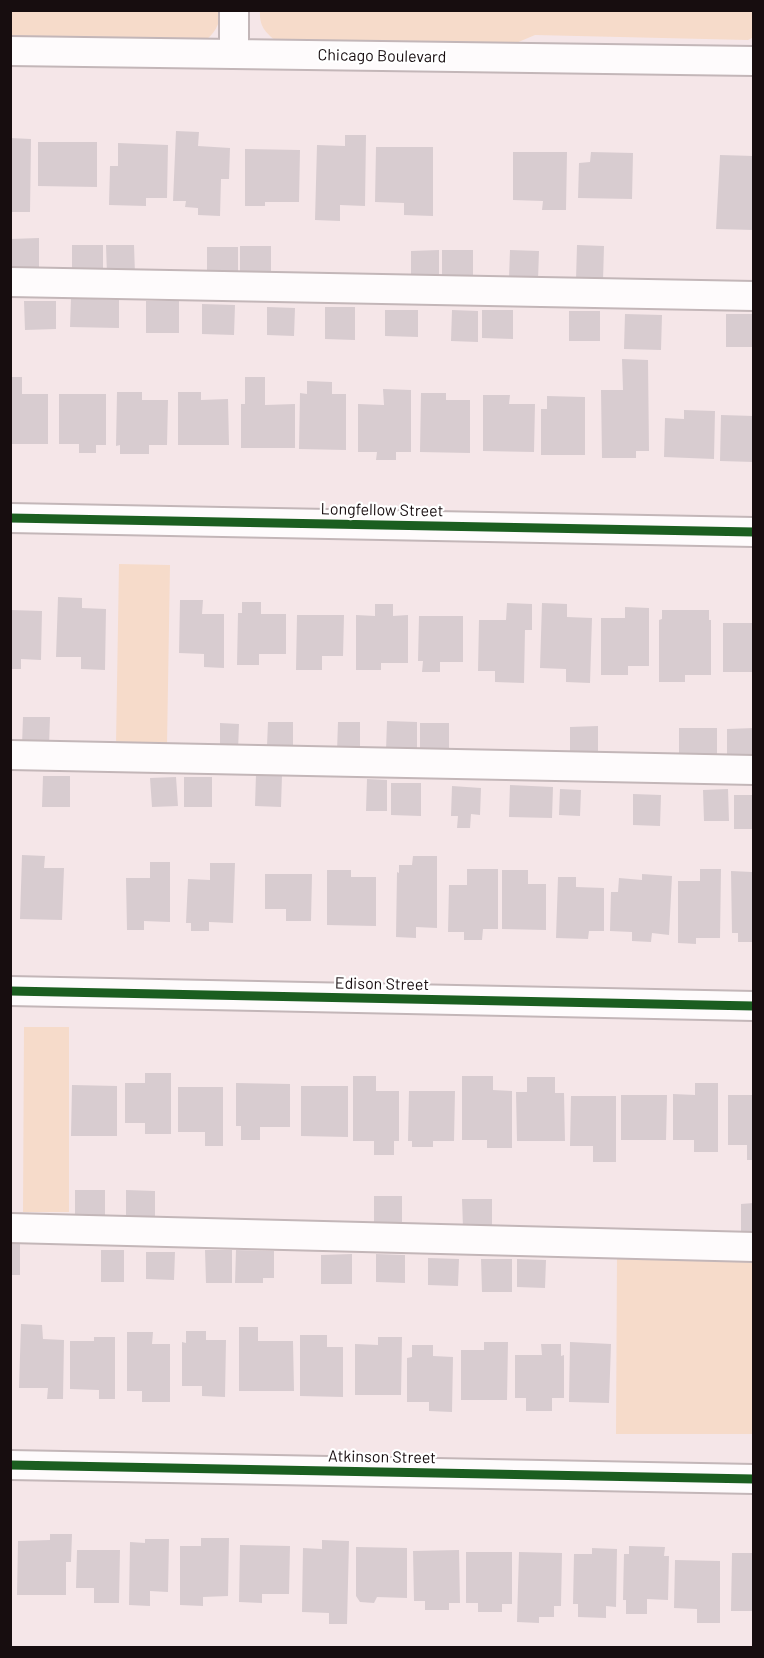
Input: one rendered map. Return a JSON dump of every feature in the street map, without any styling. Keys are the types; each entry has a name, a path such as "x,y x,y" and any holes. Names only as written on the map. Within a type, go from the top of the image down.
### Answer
{"street":[{"path":"234,10 234,54"},
{"name":"Chicago Boulevard","path":"10,51 753,61"},
{"path":"10,282 753,296"},
{"name":"Longfellow Street","path":"10,518 753,532"},
{"path":"10,755 753,770"},
{"name":"Edison Street","path":"10,991 753,1006"},
{"path":"10,1228 753,1247"},
{"name":"Atkinson Street","path":"10,1465 753,1479"}],"shaded area":[{"path":"222,10 216,29 203,42 11,39 11,11"},
{"path":"260,10 751,10 753,11 754,37 748,40 535,35 509,46 276,41 264,28"},
{"path":"119,564 170,565 167,745 116,744"},
{"path":"24,1027 69,1027 69,1212 23,1212"},
{"path":"617,1256 753,1257 753,1434 616,1434"}],"building":[{"path":"176,131 199,132 198,146 230,148 229,179 221,179 220,216 198,215 198,208 185,207 186,201 173,201"},
{"path":"345,135 366,135 365,206 340,205 340,221 315,220 317,145 345,146"},
{"path":"10,138 31,139 30,212 10,212"},
{"path":"38,142 97,142 97,187 38,186"},
{"path":"118,143 168,145 167,198 146,198 146,206 109,205 110,166 118,166"},
{"path":"376,147 433,147 433,216 404,215 404,203 375,202"},
{"path":"245,149 300,150 299,202 265,202 265,206 245,206"},
{"path":"513,152 567,152 566,210 542,210 543,201 513,200"},
{"path":"591,152 633,153 632,199 578,198 579,163 590,162"},
{"path":"720,155 754,156 754,230 716,229"},
{"path":"39,238 39,271 10,272 10,239"},
{"path":"72,245 103,245 103,274 72,275"},
{"path":"106,245 134,245 135,274 107,275"},
{"path":"577,245 604,246 603,281 576,280"},
{"path":"240,246 271,246 271,275 240,275"},
{"path":"207,247 238,247 238,277 207,277"},
{"path":"439,250 439,280 411,280 411,251"},
{"path":"442,250 473,250 473,281 442,281"},
{"path":"510,250 539,251 538,280 509,278"},
{"path":"71,298 119,300 119,328 70,327"},
{"path":"24,301 56,301 56,329 25,330"},
{"path":"146,301 179,301 179,333 146,333"},
{"path":"202,304 235,305 234,335 202,334"},
{"path":"267,307 295,308 294,336 267,335"},
{"path":"325,307 355,307 355,340 325,339"},
{"path":"385,310 418,310 418,337 385,336"},
{"path":"452,310 478,311 478,342 451,341"},
{"path":"482,310 513,310 513,339 482,338"},
{"path":"569,311 600,311 600,341 569,341"},
{"path":"625,314 662,315 661,350 624,349"},
{"path":"726,314 754,314 754,347 726,347"},
{"path":"622,359 648,360 649,451 636,451 636,458 602,458 601,390 623,390"},
{"path":"10,377 22,377 22,394 48,394 48,444 10,444"},
{"path":"245,377 265,377 265,405 295,404 295,448 241,448 241,404 245,404"},
{"path":"307,381 332,382 332,394 346,394 346,450 299,449 300,393 307,394"},
{"path":"383,389 411,390 411,452 396,452 396,460 376,460 377,452 358,452 358,404 384,405"},
{"path":"117,392 142,392 142,400 168,400 167,445 149,445 149,454 120,454 120,445 116,446"},
{"path":"178,392 201,392 201,400 228,399 229,445 178,445"},
{"path":"421,393 446,393 446,400 470,400 470,453 420,452"},
{"path":"59,394 106,394 106,445 96,445 96,453 79,453 79,444 59,444"},
{"path":"483,395 510,395 509,404 535,404 534,452 483,451"},
{"path":"547,396 585,397 585,455 541,455 541,409 547,409"},
{"path":"684,410 715,411 714,459 664,457 665,418 684,419"},
{"path":"721,415 754,416 754,462 720,461"},
{"path":"58,597 82,598 82,608 106,609 105,670 81,669 81,657 56,657"},
{"path":"180,600 203,600 202,614 224,614 224,668 204,667 204,654 179,653"},
{"path":"242,602 261,602 261,614 286,614 286,654 259,654 259,665 237,665 238,613 242,613"},
{"path":"507,603 532,604 532,630 525,630 524,683 495,682 495,671 478,671 479,620 506,620"},
{"path":"542,603 567,604 567,617 592,618 590,683 566,682 566,669 540,668"},
{"path":"375,604 393,604 393,616 408,615 408,663 381,663 381,670 356,670 356,615 375,616"},
{"path":"625,607 649,608 649,666 628,666 628,675 601,675 601,618 625,618"},
{"path":"10,610 42,611 41,660 21,659 21,669 10,669"},
{"path":"662,610 709,610 711,675 685,675 685,682 659,682 659,620 662,619"},
{"path":"297,615 344,615 343,656 322,656 322,670 296,670"},
{"path":"419,616 463,616 463,662 440,662 440,672 422,672 423,661 418,661"},
{"path":"723,623 754,623 754,672 723,672"},
{"path":"23,717 50,717 49,746 22,745"},
{"path":"387,721 417,722 417,752 386,751"},
{"path":"268,722 293,722 293,747 267,746"},
{"path":"338,722 360,722 360,753 337,752"},
{"path":"220,723 239,724 238,751 220,750"},
{"path":"420,723 449,723 449,752 420,752"},
{"path":"598,726 598,755 570,755 570,727"},
{"path":"679,728 717,728 717,762 679,761"},
{"path":"754,728 754,760 727,760 727,729"},
{"path":"256,774 282,775 281,807 255,806"},
{"path":"43,776 70,776 70,807 42,807"},
{"path":"176,777 178,806 152,807 150,778"},
{"path":"184,777 212,777 212,807 184,807"},
{"path":"367,779 387,780 387,811 366,811"},
{"path":"391,783 421,783 421,816 391,815"},
{"path":"510,785 553,787 552,818 509,817"},
{"path":"452,786 481,788 480,815 471,814 470,828 457,828 458,816 451,816"},
{"path":"560,789 581,790 580,816 559,815"},
{"path":"728,789 729,821 704,821 703,790"},
{"path":"633,794 661,795 660,826 633,825"},
{"path":"734,795 754,795 754,829 734,829"},
{"path":"22,855 45,856 44,868 64,868 62,920 20,919"},
{"path":"413,856 437,856 437,928 416,927 416,938 396,937 397,872 399,873 399,865 412,865"},
{"path":"150,862 170,862 170,922 144,921 144,930 127,930 126,878 150,878"},
{"path":"210,863 235,863 233,923 209,922 209,931 191,931 191,923 186,923 188,879 210,880"},
{"path":"467,869 498,869 498,929 483,929 482,940 464,940 464,932 448,932 449,885 467,885"},
{"path":"700,869 721,869 720,938 696,938 696,944 678,943 678,881 700,881"},
{"path":"327,870 351,870 351,877 376,877 376,926 327,925"},
{"path":"502,870 528,870 528,884 546,884 546,930 502,929"},
{"path":"731,871 752,872 754,942 738,942 738,933 732,933"},
{"path":"265,874 312,874 311,921 286,921 286,909 265,909"},
{"path":"642,874 672,876 669,935 652,933 651,942 632,941 632,932 610,931 611,892 618,892 619,878 642,880"},
{"path":"558,877 576,877 576,887 604,888 604,931 589,931 588,939 556,938"},
{"path":"145,1073 171,1073 171,1134 145,1134 145,1123 125,1123 125,1083 145,1083"},
{"path":"353,1076 376,1076 376,1091 399,1091 399,1141 394,1141 394,1155 374,1155 374,1141 353,1141"},
{"path":"462,1076 493,1076 493,1090 512,1091 512,1148 487,1148 487,1140 462,1140"},
{"path":"527,1077 555,1077 555,1093 564,1093 565,1141 517,1141 516,1092 527,1092"},
{"path":"236,1083 290,1084 290,1127 260,1127 260,1140 241,1140 241,1126 236,1126"},
{"path":"695,1083 718,1083 718,1152 694,1152 694,1140 673,1140 673,1094 695,1095"},
{"path":"72,1085 117,1086 117,1136 71,1136"},
{"path":"301,1086 348,1086 348,1137 301,1136"},
{"path":"178,1087 223,1087 223,1146 205,1146 205,1132 178,1132"},
{"path":"409,1091 455,1091 454,1141 433,1141 433,1147 412,1147 412,1141 408,1141"},
{"path":"621,1095 667,1095 666,1140 621,1140"},
{"path":"728,1095 754,1095 754,1160 747,1160 747,1145 728,1145"},
{"path":"571,1096 616,1096 616,1162 593,1162 593,1146 570,1146"},
{"path":"75,1190 105,1190 105,1219 75,1220"},
{"path":"126,1190 155,1191 155,1220 126,1219"},
{"path":"374,1196 402,1196 402,1226 374,1226"},
{"path":"462,1199 492,1199 492,1228 463,1228"},
{"path":"754,1203 754,1235 741,1235 741,1204"},
{"path":"10,1244 20,1244 20,1275 10,1275"},
{"path":"101,1250 124,1250 124,1282 101,1282"},
{"path":"205,1250 232,1250 232,1283 206,1283"},
{"path":"236,1250 274,1251 274,1278 263,1278 263,1283 235,1283"},
{"path":"146,1252 175,1252 174,1280 146,1279"},
{"path":"352,1254 352,1284 321,1284 321,1255"},
{"path":"376,1254 405,1255 405,1283 376,1282"},
{"path":"428,1258 459,1259 458,1286 428,1285"},
{"path":"481,1259 512,1259 512,1292 482,1292"},
{"path":"517,1259 546,1260 545,1288 517,1287"},
{"path":"21,1324 42,1325 43,1339 64,1340 63,1399 47,1399 48,1388 19,1388"},
{"path":"239,1327 258,1327 258,1341 293,1341 294,1391 239,1391"},
{"path":"186,1331 206,1331 206,1340 226,1340 225,1397 202,1396 202,1386 182,1386 182,1342 186,1343"},
{"path":"127,1332 153,1332 152,1344 170,1344 170,1402 142,1402 142,1391 127,1391"},
{"path":"300,1335 327,1335 327,1347 343,1347 343,1397 300,1396"},
{"path":"94,1337 115,1337 115,1399 99,1399 99,1390 70,1389 70,1341 94,1341"},
{"path":"378,1337 402,1337 401,1395 355,1395 355,1344 378,1345"},
{"path":"484,1342 508,1342 507,1400 461,1400 461,1350 484,1350"},
{"path":"570,1342 611,1344 609,1403 569,1402"},
{"path":"541,1344 561,1344 561,1356 564,1355 564,1398 552,1398 552,1411 526,1411 526,1398 515,1398 515,1355 542,1355"},
{"path":"412,1345 433,1345 433,1356 453,1357 452,1412 429,1411 429,1402 407,1402 407,1358 412,1357"},
{"path":"50,1534 72,1534 71,1562 66,1562 66,1595 17,1595 18,1541 50,1540"},
{"path":"201,1538 229,1538 228,1596 203,1597 203,1606 180,1605 180,1546 201,1546"},
{"path":"145,1539 169,1539 168,1592 150,1591 150,1606 129,1605 130,1542 145,1543"},
{"path":"322,1540 349,1541 347,1624 329,1624 329,1613 302,1612 303,1548 322,1549"},
{"path":"240,1545 290,1546 289,1594 262,1594 262,1603 239,1602"},
{"path":"629,1546 665,1547 664,1556 669,1556 668,1600 647,1599 647,1614 626,1614 626,1600 623,1600 624,1554 629,1554"},
{"path":"356,1547 407,1548 407,1598 377,1597 374,1603 360,1602 356,1596"},
{"path":"592,1548 617,1549 616,1607 606,1606 606,1618 578,1617 578,1604 573,1604 574,1554 592,1554"},
{"path":"77,1550 120,1550 119,1603 94,1603 94,1588 76,1588"},
{"path":"459,1550 460,1603 449,1603 449,1610 425,1610 425,1601 414,1601 413,1551"},
{"path":"466,1552 512,1552 512,1604 502,1604 502,1612 478,1612 478,1603 466,1603"},
{"path":"519,1552 562,1553 561,1606 554,1606 554,1617 539,1617 539,1623 517,1622"},
{"path":"732,1553 754,1553 754,1611 731,1611"},
{"path":"675,1560 720,1561 720,1623 697,1623 697,1609 674,1608"}],"cycle path":[{"path":"10,518 754,532"},
{"path":"10,991 754,1006"},
{"path":"10,1465 754,1479"}]}
